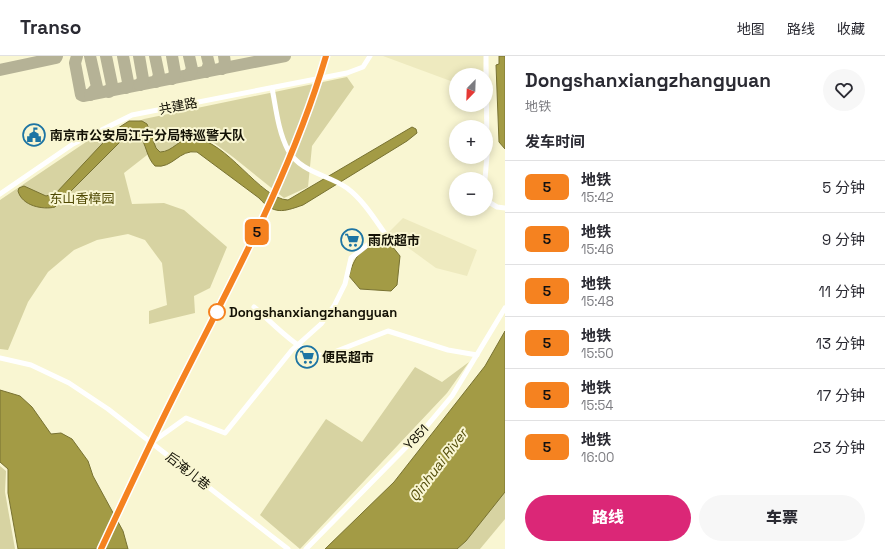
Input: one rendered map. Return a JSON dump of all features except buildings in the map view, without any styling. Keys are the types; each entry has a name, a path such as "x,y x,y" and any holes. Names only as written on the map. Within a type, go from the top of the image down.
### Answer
{"street":[{"name":"共建路","path":"0,194 73,144 132,115 347,73 363,67 370,56"},
{"path":"486,56 487,156 486,172"},
{"path":"151,443 186,418 225,433 298,344 321,324 334,306 345,284 351,258 370,243 386,235 355,195 345,187 308,170 289,151 281,133 272,88"},
{"path":"493,204 497,207 505,208"},
{"path":"254,307 298,344 315,355 324,356 388,331 448,350 477,355"},
{"name":"Y851","path":"306,549 426,427 452,396 505,308"},
{"name":"后淹儿巷","path":"0,358 31,365 69,383 108,409 288,549"}],"shaded area":[{"path":"383,56 484,56 483,68 449,68 449,80"},
{"path":"403,218 477,250 467,276 436,268 388,233"}],"green space":[{"name":"东山香樟园","path":"347,77 354,87 312,146 308,187 284,198 195,129 166,156 156,148 124,173 132,204 164,203 184,210 227,247 210,288 194,296 195,313 149,324 149,311 167,305 162,263 145,240 128,234 97,240 74,250 48,272 28,302 8,350 0,349 0,200 89,140 144,119"},
{"path":"469,362 447,393 300,549 260,515 326,419 362,442 415,367 442,382"},
{"path":"0,466 6,471 5,492 15,549 0,549"},
{"path":"505,487 505,519 480,549 453,549"}],"water":[{"path":"499,56 505,56 505,149 499,142 496,65 499,64"},
{"path":"129,121 142,121 147,124 156,148 160,152 169,150 188,138 206,141 231,158 266,190 277,197 288,200 412,127 416,129 417,133 407,141 303,205 284,210 274,210 269,207 197,152 185,153 167,165 155,166 150,159 142,139 139,135 132,134 121,141 55,207 45,208 34,206 20,196 18,191 19,188 24,186 46,196 56,193 115,130"},
{"path":"388,241 400,256 397,285 391,291 360,289 349,276 355,261 362,252 372,246"},
{"name":"Qinhuai River","path":"505,331 505,492 466,541 457,549 325,549 394,482 485,366"},
{"path":"0,390 20,396 32,407 51,434 61,433 72,439 88,461 93,476 123,531 128,549 18,549 8,493 8,469 0,462"}],"taxiway":[{"path":"0,70 56,58 57,56"},
{"path":"77,56 75,63 81,95 83,96 285,56"},
{"path":"90,56 97,87 90,95"},
{"path":"106,56 112,85 109,92"},
{"path":"123,56 128,82 126,88"},
{"path":"139,56 143,79 140,85"},
{"path":"155,56 159,75 156,82"},
{"path":"172,56 175,73 172,79"},
{"path":"189,56 192,69 189,75"},
{"path":"206,72 209,64 207,56"},
{"path":"222,69 225,63 224,56"}],"metro line":[{"name":"5","path":"101,549 180,383 272,202 316,91 326,56"}],"place":[{"name":"南京市公安局江宁分局特巡警大队","path":"34,135"},
{"name":"雨欣超市","path":"352,240"},
{"name":"Dongshanxiangzhangyuan","path":"217,312"},
{"name":"便民超市","path":"307,357"}]}
